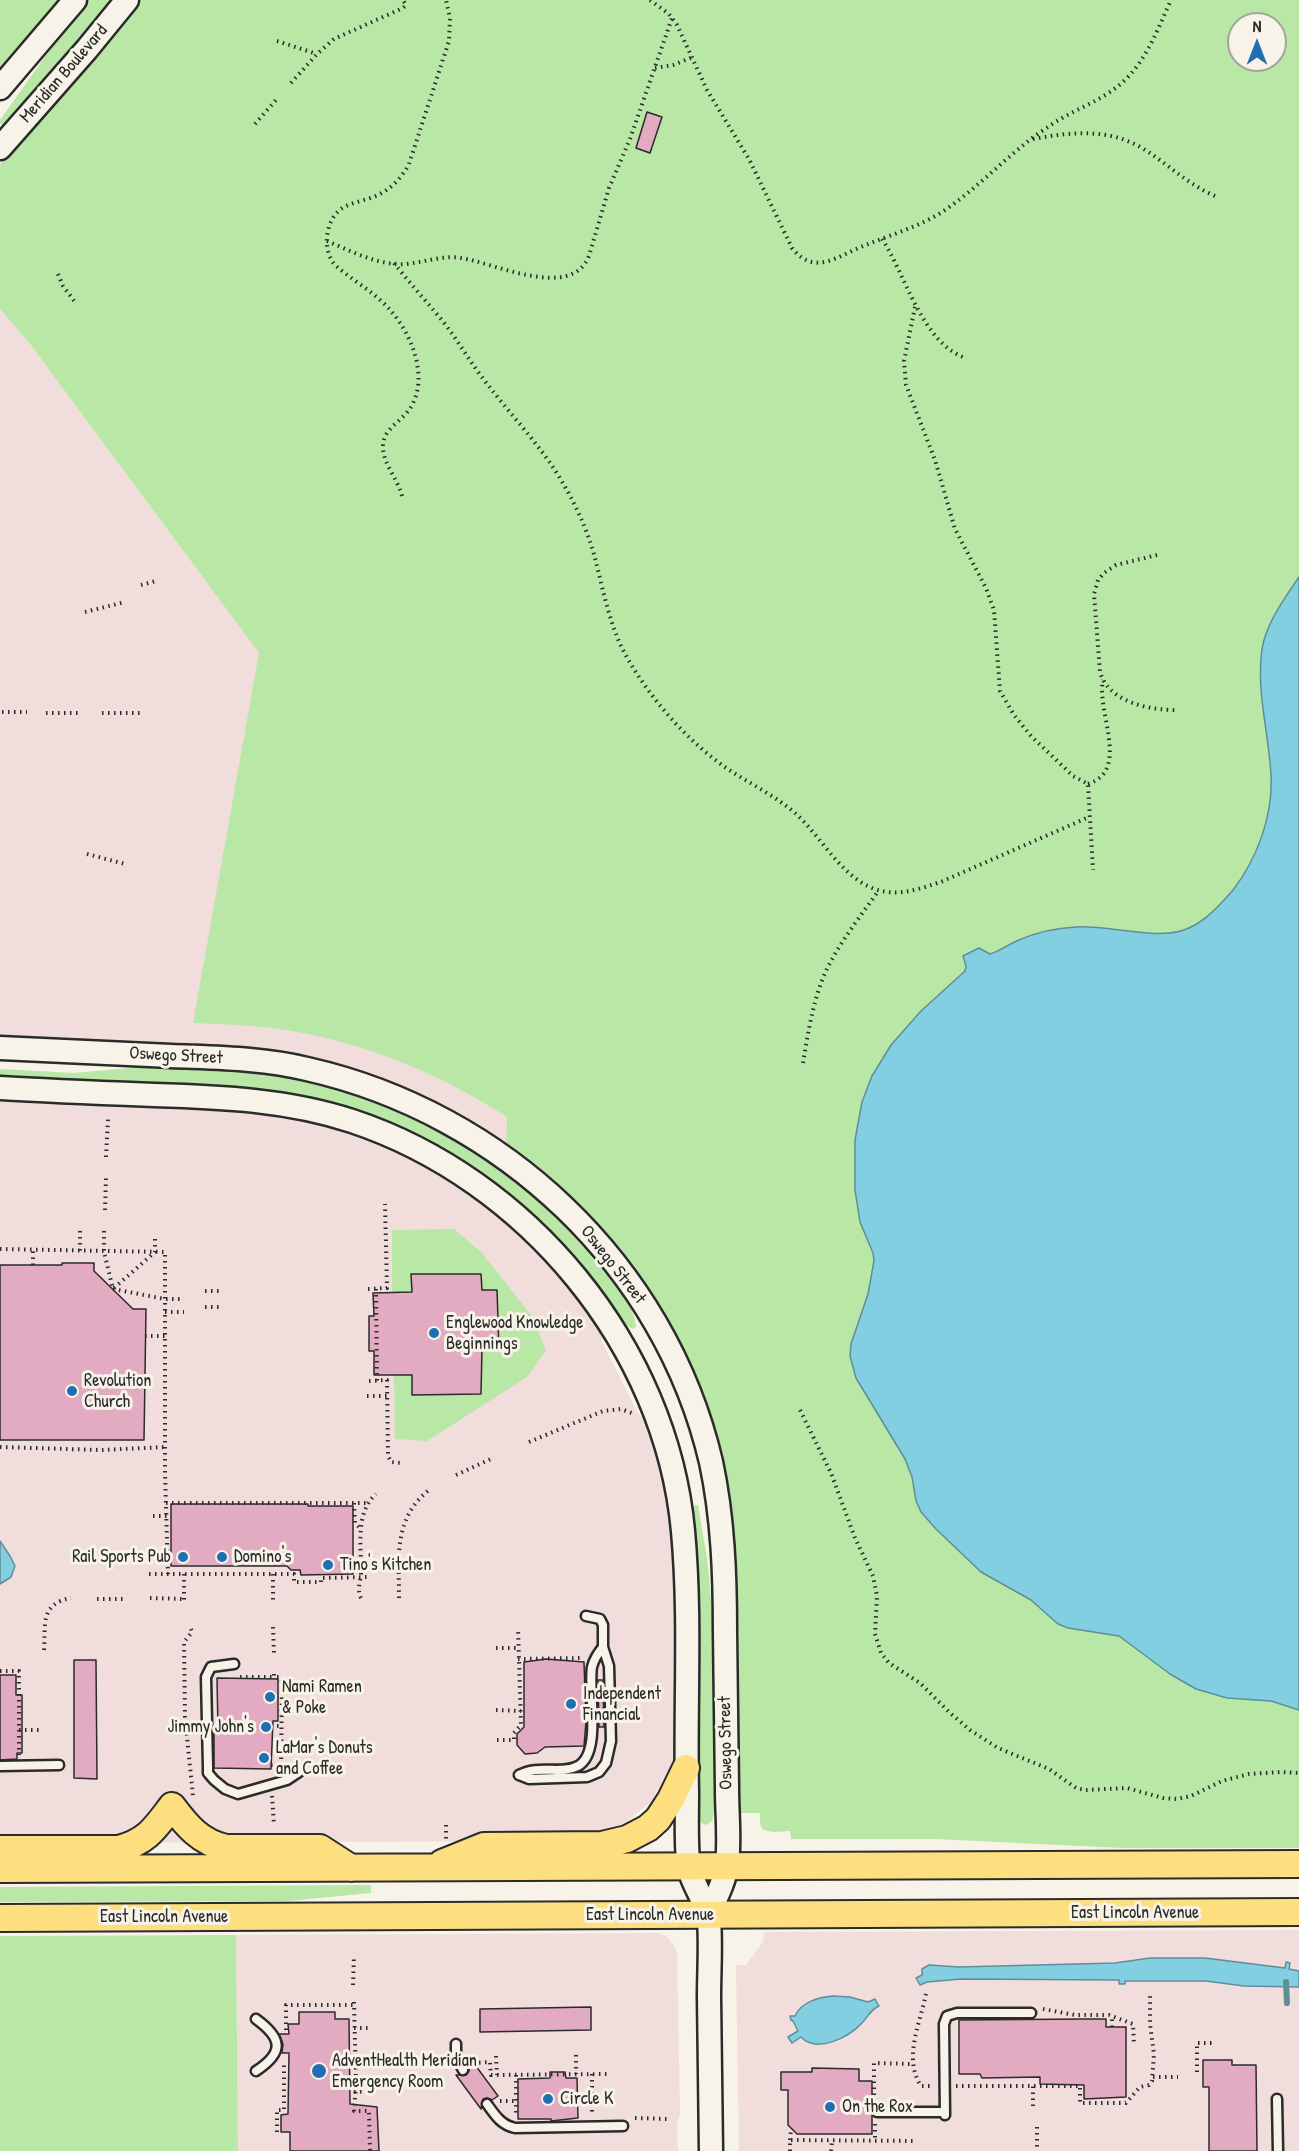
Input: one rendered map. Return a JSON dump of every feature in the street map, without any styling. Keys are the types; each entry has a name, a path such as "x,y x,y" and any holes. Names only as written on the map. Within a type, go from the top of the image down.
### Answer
{"main road":[{"path":"0,88 75,0"},
{"name":"Meridian Boulevard","path":"0,148 127,0"},
{"name":"Oswego Street","path":"0,1048 244,1059 291,1065 349,1080 418,1106 476,1138 536,1180 590,1233 624,1275 660,1333 694,1407 710,1459 719,1512 724,1563 728,1867 708,1915"},
{"name":"Oswego Street","path":"0,1088 230,1098 283,1104 356,1122 395,1138 455,1170 508,1209 548,1246 592,1296 621,1342 651,1406 669,1455 679,1504 685,1553 688,1867 708,1915 711,2151"},
{"path":"430,1868 484,1846 602,1845 627,1839 658,1819 686,1768"},
{"path":"0,1849 128,1846 149,1835 172,1806 194,1832 214,1845 226,1848 320,1848 351,1868"},
{"path":"0,1869 1299,1864"},
{"name":"East Lincoln Avenue","path":"0,1918 1299,1912"}],"lane":[{"path":"586,1616 602,1621 604,1628 603,1647 609,1666 611,1741 606,1763 599,1772 587,1777 529,1779 519,1775 529,1769 575,1767 587,1757 591,1744 592,1671 595,1658 603,1647"},
{"path":"234,1664 212,1667 206,1677 208,1767 211,1777 225,1789 238,1794 287,1780 299,1772"},
{"path":"0,1766 59,1765"},
{"path":"876,2113 945,2114 944,2024 946,2016 957,2013 1031,2013"},
{"path":"256,2019 273,2032 276,2045 271,2060 256,2071"},
{"path":"456,2044 457,2059 465,2066"},
{"path":"1277,2099 1278,2151"},
{"path":"487,2104 499,2121 515,2128 622,2126"}],"path":[{"path":"291,83 317,54 341,35 403,8 406,5 403,0"},
{"path":"402,496 385,457 383,443 389,430 407,412 416,398 419,381 416,360 405,332 393,312 335,265 328,255 327,241 332,221 341,209 382,192 399,179 409,164 449,41 450,18 446,0"},
{"path":"650,0 672,18 693,57 707,90 749,159 788,242 798,255 807,261 821,263 922,223 944,211 1031,139 1058,120 1108,94 1128,77 1149,47 1171,0"},
{"path":"327,241 361,255 394,263 409,263 440,257 461,258 526,275 552,278 572,274 581,268 589,256 615,170 630,139 672,18"},
{"path":"277,41 317,54"},
{"path":"655,68 673,65 693,57"},
{"path":"255,124 276,100"},
{"path":"1031,139 1074,132 1120,138 1142,148 1189,183 1215,196"},
{"path":"882,239 894,258 915,307 947,348 966,358"},
{"path":"394,263 444,323 488,386 556,473 572,498 593,550 618,639 649,689 679,726 706,753 793,812 846,869 862,882 879,890 893,893 927,887 1089,817"},
{"path":"58,274 63,286 75,302"},
{"path":"915,307 904,361 906,385 935,460 953,525 986,588 994,610 1000,691 1014,715 1031,736 1073,776 1088,784"},
{"path":"1088,784 1099,778 1110,760 1109,740 1102,704 1103,680 1100,672 1096,584 1104,573 1116,565 1157,555"},
{"path":"141,585 156,581"},
{"path":"85,612 125,602"},
{"path":"1103,680 1118,695 1136,704 1177,710"},
{"path":"2,712 27,712"},
{"path":"46,712 81,712"},
{"path":"102,712 143,712"},
{"path":"1088,784 1093,870"},
{"path":"87,854 125,864"},
{"path":"803,1064 809,1028 826,971 840,946 879,890"},
{"path":"106,1157 108,1119"},
{"path":"105,1210 106,1177"},
{"path":"368,1289 387,1288 385,1204"},
{"path":"80,1231 80,1251"},
{"path":"104,1231 104,1252 113,1289"},
{"path":"113,1289 155,1252 155,1238"},
{"path":"0,1249 165,1252 165,1447 168,1574"},
{"path":"33,1250 33,1265"},
{"path":"113,1289 165,1299 184,1299"},
{"path":"376,1289 376,1381"},
{"path":"205,1291 221,1291"},
{"path":"205,1307 221,1307"},
{"path":"165,1312 184,1312"},
{"path":"146,1336 165,1336"},
{"path":"369,1381 387,1380 388,1456 391,1462 401,1463 401,1466"},
{"path":"367,1396 387,1396"},
{"path":"529,1442 603,1411 621,1409 632,1413"},
{"path":"800,1410 831,1473 855,1538 873,1576 877,1596 875,1634 881,1653 889,1663 920,1683 970,1730 1002,1750 1049,1769 1076,1788 1085,1790 1127,1788 1163,1798 1177,1799 1191,1796 1222,1781 1249,1774 1299,1773"},
{"path":"0,1447 101,1450 165,1447"},
{"path":"456,1475 493,1458"},
{"path":"399,1598 397,1577 400,1541 405,1520 419,1499 429,1490"},
{"path":"361,1598 359,1592 362,1518 368,1503 376,1494"},
{"path":"166,1503 368,1503"},
{"path":"354,1503 355,1522 361,1529"},
{"path":"153,1516 166,1516"},
{"path":"149,1574 294,1574 294,1582 321,1582 321,1578 369,1577"},
{"path":"150,1598 184,1600 184,1574"},
{"path":"273,1574 273,1602"},
{"path":"44,1650 47,1612 56,1602 70,1598"},
{"path":"97,1599 126,1599"},
{"path":"273,1627 274,1654"},
{"path":"497,1740 515,1740 514,1733 521,1725 518,1628"},
{"path":"191,1629 192,1632 184,1642 184,1708 194,1801"},
{"path":"496,1648 518,1648"},
{"path":"518,1659 586,1658"},
{"path":"0,1671 19,1671 20,1759"},
{"path":"240,1677 274,1675 282,1679 282,1765 281,1773 271,1773"},
{"path":"496,1710 521,1711"},
{"path":"271,1726 282,1726"},
{"path":"19,1730 39,1730"},
{"path":"271,1765 282,1765"},
{"path":"272,1790 274,1825"},
{"path":"446,1825 446,1841"},
{"path":"353,1985 354,1956"},
{"path":"926,1994 912,2064 921,2086 934,2086"},
{"path":"955,2086 1080,2086 1080,2103 1126,2103 1140,2087 1151,2083 1153,2077 1154,2054 1150,2024 1150,1994"},
{"path":"285,2037 286,2005 354,2003 356,2083 354,2111 369,2110 370,2151"},
{"path":"1042,2009 1074,2015 1112,2016 1133,2024 1134,2045"},
{"path":"1112,2016 1112,2027"},
{"path":"354,2028 372,2028"},
{"path":"1200,2072 1197,2043 1216,2043"},
{"path":"277,2133 277,2110 284,2110 286,2097 284,2054"},
{"path":"576,2055 576,2074"},
{"path":"496,2056 497,2075"},
{"path":"465,2066 490,2060 491,2075 610,2074"},
{"path":"875,2141 874,2063 912,2064"},
{"path":"592,2074 592,2119"},
{"path":"516,2075 516,2122"},
{"path":"1153,2077 1178,2077"},
{"path":"996,2078 996,2086"},
{"path":"1033,2086 1033,2106"},
{"path":"354,2091 374,2091"},
{"path":"635,2118 669,2119"},
{"path":"1037,2127 1037,2151"},
{"path":"790,2151 791,2128"},
{"path":"790,2140 917,2141"},
{"path":"831,2151 832,2141"}],"shaded area":[{"path":"0,309 30,344 259,653 507,1117 506,1144 461,1116 418,1095 365,1073 321,1061 249,1048 12,1038 0,1034"},
{"path":"0,1098 211,1108 273,1114 341,1129 404,1154 449,1179 517,1231 537,1251 575,1294 600,1332 602,1342 637,1412 645,1420 660,1467 671,1532 674,1585 675,1754 671,1778 665,1791 657,1790 651,1802 626,1822 609,1830 596,1831 595,1841 0,1843"},
{"path":"1299,1930 1299,2151 739,2151 736,1965 746,1965 763,1942 764,1932"},
{"path":"657,1933 670,1940 677,1954 680,2113 677,2124 678,2151 238,2151 236,1935"}],"green space":[{"path":"0,0 61,0 0,71"},
{"path":"89,0 112,0 4,127 0,120 59,37"},
{"path":"141,0 1299,0 1299,1848 1122,1848 936,1839 791,1839 790,1831 763,1830 760,1824 760,1813 738,1813 736,1596 733,1530 720,1458 704,1405 683,1354 657,1305 626,1260 591,1218 550,1179 506,1144 507,1117 452,1085 394,1059 365,1049 303,1033 272,1028 193,1023 259,653 30,344 0,309 0,164"},
{"path":"140,1067 235,1071 312,1082 399,1111 440,1131 516,1181 551,1211 616,1282 634,1316 636,1327 633,1329 617,1316 579,1262 521,1204 482,1173 445,1149 406,1130 365,1114 324,1102 237,1087 150,1082 56,1081 0,1076 0,1069 74,1073"},
{"path":"454,1229 482,1253 531,1315 546,1350 527,1377 427,1441 395,1439 394,1375 412,1375 412,1395 481,1394 482,1349 499,1349 498,1307 482,1306 481,1274 411,1274 412,1292 392,1293 392,1230"},
{"path":"698,1505 707,1558 713,1619 714,1813 712,1821 706,1825 699,1822 697,1818 690,1506"},
{"path":"371,1885 371,1893 288,1901 0,1902 0,1887"},
{"path":"236,1935 238,2151 0,2151 0,1936"}],"water":[{"path":"1299,577 1299,1710 1271,1701 1227,1698 1196,1689 1170,1674 1119,1636 1068,1628 1058,1624 1031,1600 981,1572 921,1512 905,1459 856,1378 850,1356 851,1344 868,1294 874,1261 860,1222 855,1190 855,1140 862,1102 872,1076 891,1045 921,1011 965,971 963,956 979,948 990,954 1026,937 1061,928 1089,927 1146,933 1172,933 1191,927 1205,918 1233,890 1249,865 1262,836 1271,791 1270,760 1261,681 1264,639 1282,602"},
{"path":"0,1541 15,1566 11,1577 0,1584"},
{"path":"1150,1958 1205,1958 1285,1968 1286,1962 1290,1963 1289,1969 1299,1971 1299,1987 1244,1986 1206,1981 1125,1981 1125,1984 1119,1984 1119,1980 961,1979 927,1982 920,1985 916,1978 922,1975 922,1969 929,1965 959,1967 1115,1963"},
{"path":"833,1996 850,1997 868,2002 875,1999 879,2006 856,2028 833,2042 815,2044 801,2037 792,2043 788,2037 798,2031 790,2016 795,2016 811,2001"}],"building":[{"path":"647,112 662,117 650,153 636,148"},
{"name":"Revolution Church","path":"62,1263 94,1263 94,1271 133,1309 146,1309 144,1440 0,1440 0,1265 62,1265"},
{"name":"Englewood Knowledge Beginnings","path":"411,1274 481,1274 482,1290 497,1290 499,1349 482,1349 481,1394 412,1395 412,1375 374,1375 374,1351 369,1351 369,1316 374,1316 373,1293 412,1292"},
{"path":"171,1504 353,1506 353,1574 301,1575 300,1570 291,1570 287,1566 171,1566"},
{"name":"Independent Financial","path":"546,1659 584,1662 586,1721 584,1746 545,1747 537,1753 525,1754 517,1745 517,1734 524,1727 524,1662"},
{"path":"74,1660 96,1660 97,1779 74,1778"},
{"path":"0,1675 16,1675 16,1695 22,1695 22,1753 17,1753 17,1759 0,1760"},
{"path":"217,1678 278,1679 278,1721 273,1721 271,1769 214,1768 214,1731 218,1731"},
{"path":"598,1680 603,1680 604,1727 599,1727"},
{"path":"591,2007 591,2030 480,2032 480,2009"},
{"name":"AdventHealth Meridian Emergency Room","path":"299,2012 335,2012 335,2019 349,2019 350,2104 377,2107 379,2151 290,2151 290,2132 281,2132 281,2115 288,2114 289,2053 282,2053 283,2044 279,2034 289,2034 288,2024 299,2024"},
{"path":"1106,2019 1106,2027 1126,2027 1126,2097 1084,2099 1084,2085 1040,2084 1040,2077 982,2078 980,2074 959,2074 959,2020"},
{"path":"1203,2060 1232,2060 1232,2065 1256,2065 1257,2151 1209,2151 1209,2087 1203,2087"},
{"path":"473,2062 498,2096 492,2100 483,2099 481,2109 456,2075 466,2075 469,2071 468,2066"},
{"name":"On the Rox","path":"812,2068 859,2069 859,2081 872,2081 872,2134 797,2134 788,2125 788,2090 781,2090 781,2072 812,2072"},
{"name":"Circle K","path":"550,2072 565,2072 566,2078 577,2078 578,2118 551,2121 551,2119 518,2119 518,2079 550,2078"}],"waterway":[{"path":"1286,1982 1287,2003"}],"place":[{"name":"Englewood Knowledge Beginnings","path":"434,1333"},
{"name":"Revolution Church","path":"72,1391"},
{"name":"Rail Sports Pub","path":"183,1557"},
{"name":"Domino's","path":"222,1557"},
{"name":"Tino's Kitchen","path":"328,1565"},
{"name":"Nami Ramen & Poke","path":"270,1697"},
{"name":"Independent Financial","path":"571,1704"},
{"name":"Jimmy John's","path":"266,1727"},
{"name":"LaMar's Donuts and Coffee","path":"264,1758"},
{"name":"AdventHealth Meridian Emergency Room","path":"319,2071"},
{"name":"Circle K","path":"548,2099"},
{"name":"On the Rox","path":"830,2107"}]}
